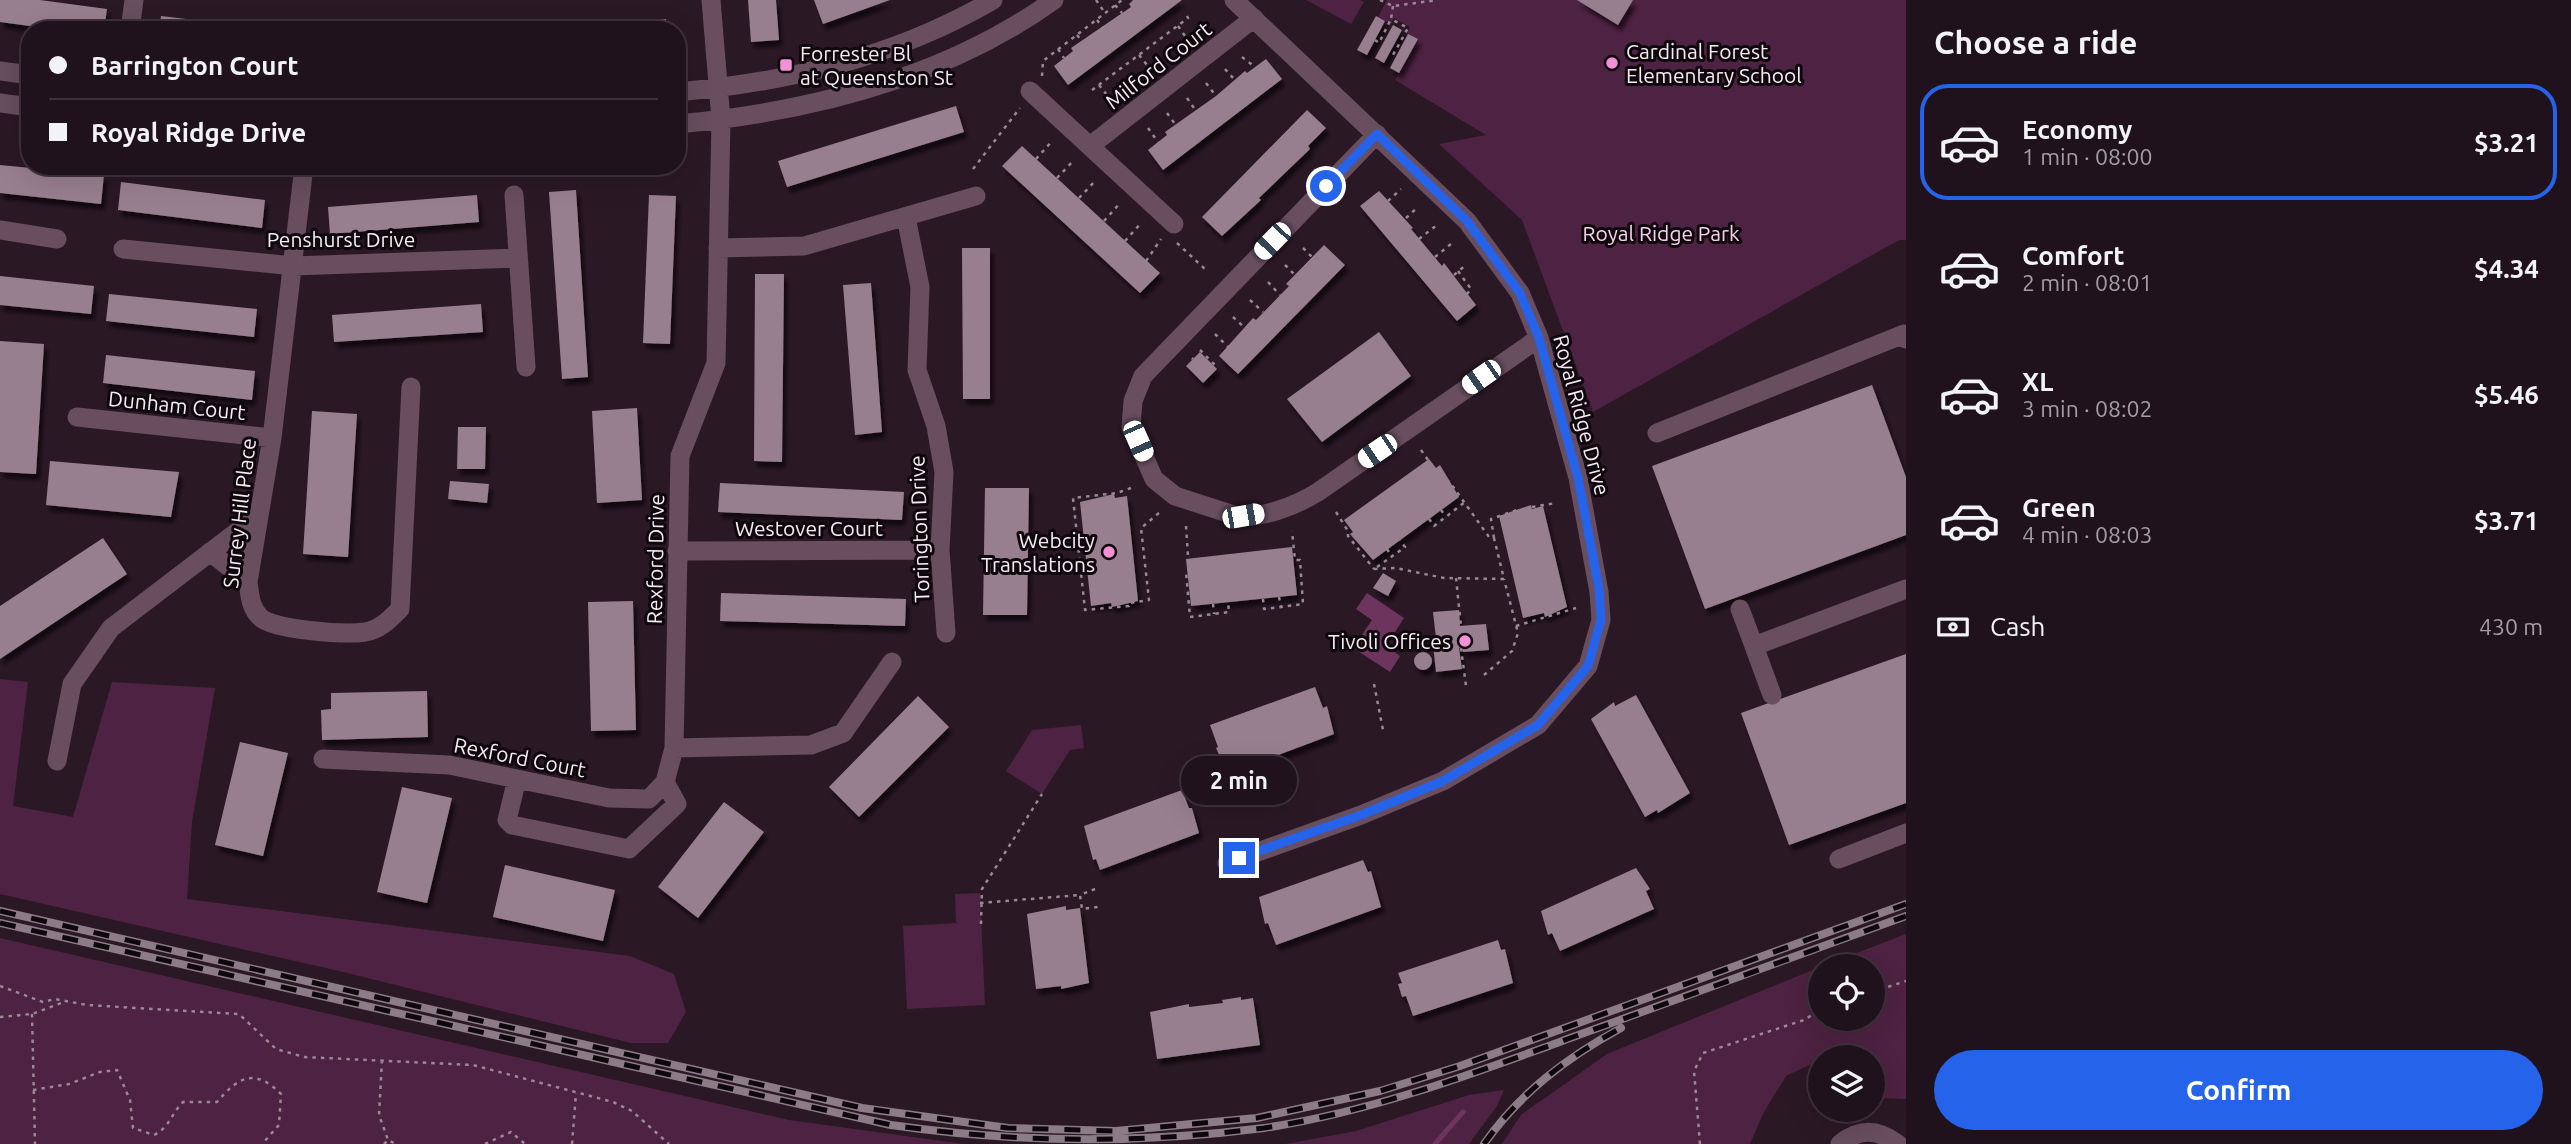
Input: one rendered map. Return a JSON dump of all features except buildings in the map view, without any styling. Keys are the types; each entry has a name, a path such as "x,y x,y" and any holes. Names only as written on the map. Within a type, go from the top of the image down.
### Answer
{"street":[{"path":"131,21 134,0"},
{"name":"Rexford Drive","path":"674,748 680,456 716,363 721,120 710,0"},
{"path":"686,91 775,80 859,60 903,44 993,0"},
{"path":"686,123 721,120 825,102 915,74 996,35 1054,0"},
{"name":"Royal Ridge Drive","path":"1227,863 1361,815 1443,781 1538,725 1588,666 1601,620 1599,592 1578,478 1539,338 1520,293 1467,221 1234,0"},
{"name":"Milford Court","path":"1090,146 1254,18"},
{"path":"0,71 21,74"},
{"path":"1030,91 1090,146 1170,235"},
{"path":"0,103 21,106"},
{"path":"1377,134 1143,376 1133,401 1131,427 1154,479 1175,496 1234,514 1243,516 1282,509 1318,492 1539,338"},
{"name":"Surrey Hill Place","path":"303,175 295,266 272,438 248,582 251,604 261,619 278,627 366,632 385,624 400,608 411,387"},
{"path":"514,195 527,367"},
{"path":"718,248 804,246 976,196"},
{"name":"Torington Drive","path":"906,217 920,287 917,369 936,426 944,472 940,550 946,633"},
{"path":"0,230 57,239"},
{"name":"Penshurst Drive","path":"123,249 295,266 519,258"},
{"path":"1657,433 1904,334 1906,339"},
{"name":"Dunham Court","path":"77,417 272,438"},
{"path":"57,761 72,684 111,628 259,515"},
{"name":"Westover Court","path":"677,551 940,550"},
{"path":"210,552 248,582"},
{"path":"1754,646 1906,589"},
{"path":"1740,609 1772,695"},
{"path":"517,779 507,820 512,825 629,849 677,804 665,782 674,748 811,745 844,733 892,662"},
{"name":"Rexford Court","path":"323,759 449,765 609,798 649,799 665,782"},
{"path":"1839,859 1906,834"},
{"path":"1840,1144 1853,1135 1873,1131 1898,1144"}],"path":[{"path":"1096,0 1105,13"},
{"path":"1042,73 1043,61 1122,0"},
{"path":"1380,0 1393,6 1438,0"},
{"path":"1115,5 1122,13"},
{"path":"1375,40 1379,43 1392,19 1393,6"},
{"path":"1093,89 1178,26 1188,18 1186,16"},
{"path":"1392,19 1408,29 1393,55 1396,57"},
{"path":"1097,20 1102,28"},
{"path":"1178,26 1185,36"},
{"path":"1077,35 1081,40"},
{"path":"1058,49 1064,58"},
{"path":"1139,55 1147,65"},
{"path":"1242,57 1255,67"},
{"path":"1226,69 1234,79"},
{"path":"1206,83 1216,96"},
{"path":"1099,85 1107,95"},
{"path":"1187,98 1196,111"},
{"path":"973,169 1020,108"},
{"path":"1167,113 1175,124"},
{"path":"1148,128 1158,142"},
{"path":"1036,159 1053,140"},
{"path":"1057,178 1074,160"},
{"path":"1079,198 1096,180"},
{"path":"1388,201 1401,189"},
{"path":"1104,221 1121,202"},
{"path":"1406,218 1418,206"},
{"path":"1125,241 1142,222"},
{"path":"1419,239 1437,225"},
{"path":"1146,261 1170,235 1206,270"},
{"path":"1435,257 1451,244"},
{"path":"1303,248 1312,257"},
{"path":"1454,275 1467,264"},
{"path":"1285,265 1295,275"},
{"path":"1458,271 1471,289 1467,294"},
{"path":"1268,282 1280,295"},
{"path":"1250,300 1263,313"},
{"path":"1233,317 1244,327"},
{"path":"1215,334 1228,347"},
{"path":"1200,350 1217,367"},
{"path":"1421,450 1427,460"},
{"path":"1449,481 1489,537 1494,538"},
{"path":"1131,488 1117,493 1073,498 1085,610 1129,606 1149,600 1141,528 1159,513"},
{"path":"1429,519 1434,526 1465,502"},
{"path":"1532,507 1556,503"},
{"path":"1441,510 1446,517"},
{"path":"1483,675 1517,642 1516,626 1491,519 1517,510"},
{"path":"1336,512 1348,531 1348,536 1374,569"},
{"path":"1186,526 1189,571 1186,572 1191,617 1229,612 1228,602"},
{"path":"1263,599 1264,609 1303,604 1300,560 1296,560 1292,531"},
{"path":"1374,569 1405,547 1400,540"},
{"path":"1387,549 1392,557"},
{"path":"1186,572 1189,572 1188,558"},
{"path":"1374,569 1396,568 1456,578 1504,579"},
{"path":"1456,578 1461,626"},
{"path":"1279,597 1281,607"},
{"path":"1213,604 1214,614"},
{"path":"1516,626 1576,608"},
{"path":"1461,648 1466,686"},
{"path":"1374,684 1384,730"},
{"path":"981,924 982,888 1042,794"},
{"path":"981,903 1080,895 1095,889"},
{"path":"1080,895 1083,909 1098,907"},
{"path":"1885,988 1906,981"},
{"path":"0,986 43,1002 55,999 176,1013 239,1014 276,1049 304,1057 473,1065 613,1102 632,1111 669,1144"},
{"path":"0,1017 32,1014 66,1001"},
{"path":"32,1014 36,1144"},
{"path":"1700,1144 1694,1071 1703,1053 1808,1018"},
{"path":"382,1060 379,1115 388,1140 397,1144"},
{"path":"33,1090 69,1084 100,1072 117,1070 130,1100 133,1128 154,1135 168,1128 175,1110 183,1102 217,1102 234,1082 256,1077 268,1081 281,1094 279,1125 262,1144"},
{"path":"572,1144 576,1093"},
{"path":"485,1144 511,1132 525,1144"},
{"path":"384,1144 388,1140"}],"green space":[{"path":"1306,0 1360,0 1364,2 1351,24"},
{"name":"Royal Ridge Park","path":"1387,0 1906,0 1906,240 1899,240 1593,412 1522,220 1439,144 1486,135 1395,80 1418,40 1407,34 1410,27 1394,18 1391,24 1378,17"},
{"path":"0,679 28,682 13,806 73,817 112,682 215,688 192,822 187,899 630,956 674,974 686,1012 668,1043 631,1043 339,971 0,894"},
{"path":"1081,725 1084,748 1070,750 1042,794 1006,771 1032,730"},
{"path":"980,893 985,1005 907,1009 903,926 959,923 956,922 955,894"},
{"path":"1906,934 1906,1099 1885,1098 1885,1045 1808,1045 1808,1066 1786,1076 1764,1112 1750,1144 1502,1144 1521,1115 1607,1054 1808,972 1808,1031 1885,1031 1885,954 1854,954"},
{"path":"0,938 789,1120 964,1144 0,1144"},
{"path":"1504,1090 1497,1106 1469,1144 1285,1144 1356,1131 1469,1095"}],"shaded area":[{"path":"1367,593 1404,618 1386,646 1400,656 1390,672 1353,648 1372,620 1356,609"}],"waterway":[{"path":"1435,1144 1463,1112"}],"railway":[{"path":"0,911 862,1108 1008,1128 1116,1131 1257,1118 1380,1091 1460,1066 1906,904"},
{"path":"0,923 891,1125 1031,1138 1124,1139 1264,1128 1382,1102 1497,1065 1906,916"},
{"path":"1484,1144 1513,1109 1545,1078 1621,1028"}],"place":[{"name":"Cardinal Forest Elementary School","path":"1612,63"},
{"name":"Forrester Bl at Queenston St","path":"786,65"},
{"name":"Webcity Translations","path":"1109,552"},
{"name":"Tivoli Offices","path":"1465,641"}],"route":[{"path":"1239,858 1361,815 1443,781 1538,725 1588,666 1601,620 1599,588 1578,478 1539,338 1520,293 1467,221 1377,134 1326,186"}]}
